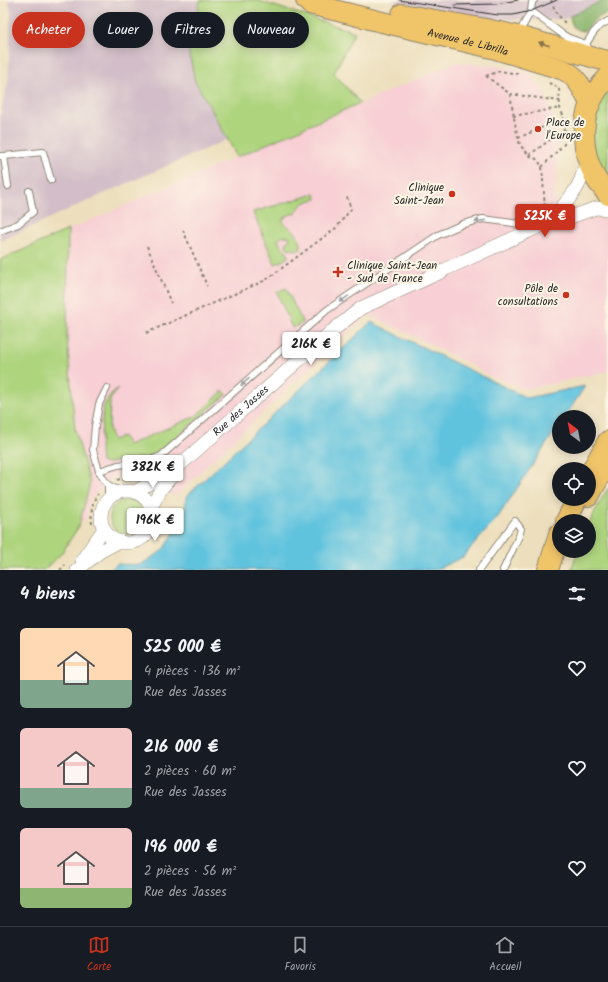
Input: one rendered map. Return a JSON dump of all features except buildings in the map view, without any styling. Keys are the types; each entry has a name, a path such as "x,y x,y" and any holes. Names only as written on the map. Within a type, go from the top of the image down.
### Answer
{"main road":[{"name":"Avenue de Librilla","path":"306,0 310,4 318,6 514,44 596,54"},
{"name":"Avenue de Librilla","path":"342,0 384,10 486,29 572,75 580,85 590,103"},
{"path":"608,77 598,88 590,103 584,130 584,144 587,158 595,178 608,194"},
{"path":"596,462 608,441"},
{"path":"596,483 608,462"},
{"path":"548,570 552,557"},
{"path":"559,570 562,558"}],"street":[{"name":"Rue des Jasses","path":"76,570 101,551 120,542 136,541 143,537 152,523 153,515 151,507 161,489 181,464 332,331 361,308 531,231 568,199 582,177 587,158"},
{"name":"Rue des Jasses","path":"547,217 571,217 596,208 608,209"},
{"name":"Rue des Jasses","path":"135,492 181,464"},
{"path":"120,542 113,539 108,534 101,521 101,513 108,498 114,494 122,492 135,492 147,500 151,507"},
{"name":"Rue des Jasses","path":"76,570 104,529"}],"lane":[{"path":"514,44 531,11 532,1"},
{"path":"531,11 562,34 596,54"},
{"path":"596,54 594,30 601,24 608,21"},
{"path":"8,186 2,156 43,152 52,180"},
{"path":"0,231 18,224 33,212 29,191"},
{"path":"99,471 118,465 145,462 161,456 327,310 438,235 464,224 483,219 520,224 531,231"},
{"path":"107,388 99,404 95,426 94,450 99,471 108,485 122,492"},
{"path":"108,485 108,498"},
{"path":"479,570 515,521 521,529 504,570"}],"path":[{"path":"551,0 560,18 566,25"},
{"path":"521,74 500,71 486,76 510,94 560,101"},
{"path":"547,82 559,88 560,108 564,118 568,147"},
{"path":"510,94 513,116 520,145 529,155 538,160 542,167 547,217"},
{"path":"513,116 560,108"},
{"path":"518,139 564,118"},
{"path":"529,155 565,128"},
{"path":"542,167 567,141"},
{"path":"146,333 266,280 336,228 351,209 346,197"},
{"path":"547,217 550,208"},
{"path":"183,230 207,286"},
{"path":"147,246 171,302"}],"shaded area":[{"path":"8,0 200,0 197,12 161,12 161,48 190,48 189,52 195,81 228,139 0,241 0,116 8,81 11,12"},
{"path":"389,0 604,0 565,19 492,20"},
{"name":"Clinique Saint-Jean - Sud de France","path":"457,62 517,69 531,76 544,92 554,119 558,141 557,168 553,198 571,217 602,219 608,221 608,371 528,389 490,376 460,359 368,314 175,496 114,476 90,499 86,519 79,526 90,483 75,429 67,339 68,230"}],"green space":[{"path":"200,0 256,0 293,12 233,12 233,48 309,48 309,17 355,32 334,73 360,103 237,157 195,81 189,52 190,48 225,48 225,12 197,12"},
{"path":"604,0 608,0 608,13 595,19 585,31 578,30 572,25 570,16"},
{"name":"Place de l'Europe","path":"608,89 608,181 593,149 593,120 604,94"},
{"path":"315,194 317,199 304,203 299,207 296,214 290,214 283,219 284,224 291,228 299,238 301,246 300,250 289,249 286,246 291,237 281,237 278,240 287,252 288,257 275,264 253,212"},
{"path":"68,230 67,339 75,429 90,483 79,526 61,554 44,570 0,570 0,260"},
{"path":"286,288 303,323 292,328 277,292"},
{"path":"118,388 110,400 109,430 113,440 123,436 128,445 196,416 223,391 227,394 159,452 147,457 122,460 106,464 101,462 100,450 103,407 111,394"},
{"path":"608,488 608,570 571,570 575,558 596,558 596,514 594,514"},
{"path":"124,500 130,500 134,501 141,507 144,517 143,524 137,531 130,534 124,534 120,533 113,527 110,520 110,514 111,510 117,503"}],"water":[{"path":"371,322 527,398 585,386 570,410 552,410 552,436 498,517 463,557 435,570 110,570 117,564 140,565 162,551 174,533 185,511 186,497"}],"tram line":[{"path":"399,0 498,15 513,15 531,11 557,0"},
{"path":"455,5 496,4 518,0"}],"place":[{"name":"Place de l'Europe","path":"538,129"},
{"name":"Clinique Saint-Jean","path":"452,194"},
{"name":"Clinique Saint-Jean - Sud de France","path":"338,272"},
{"name":"Pôle de consultations","path":"566,295"}]}
